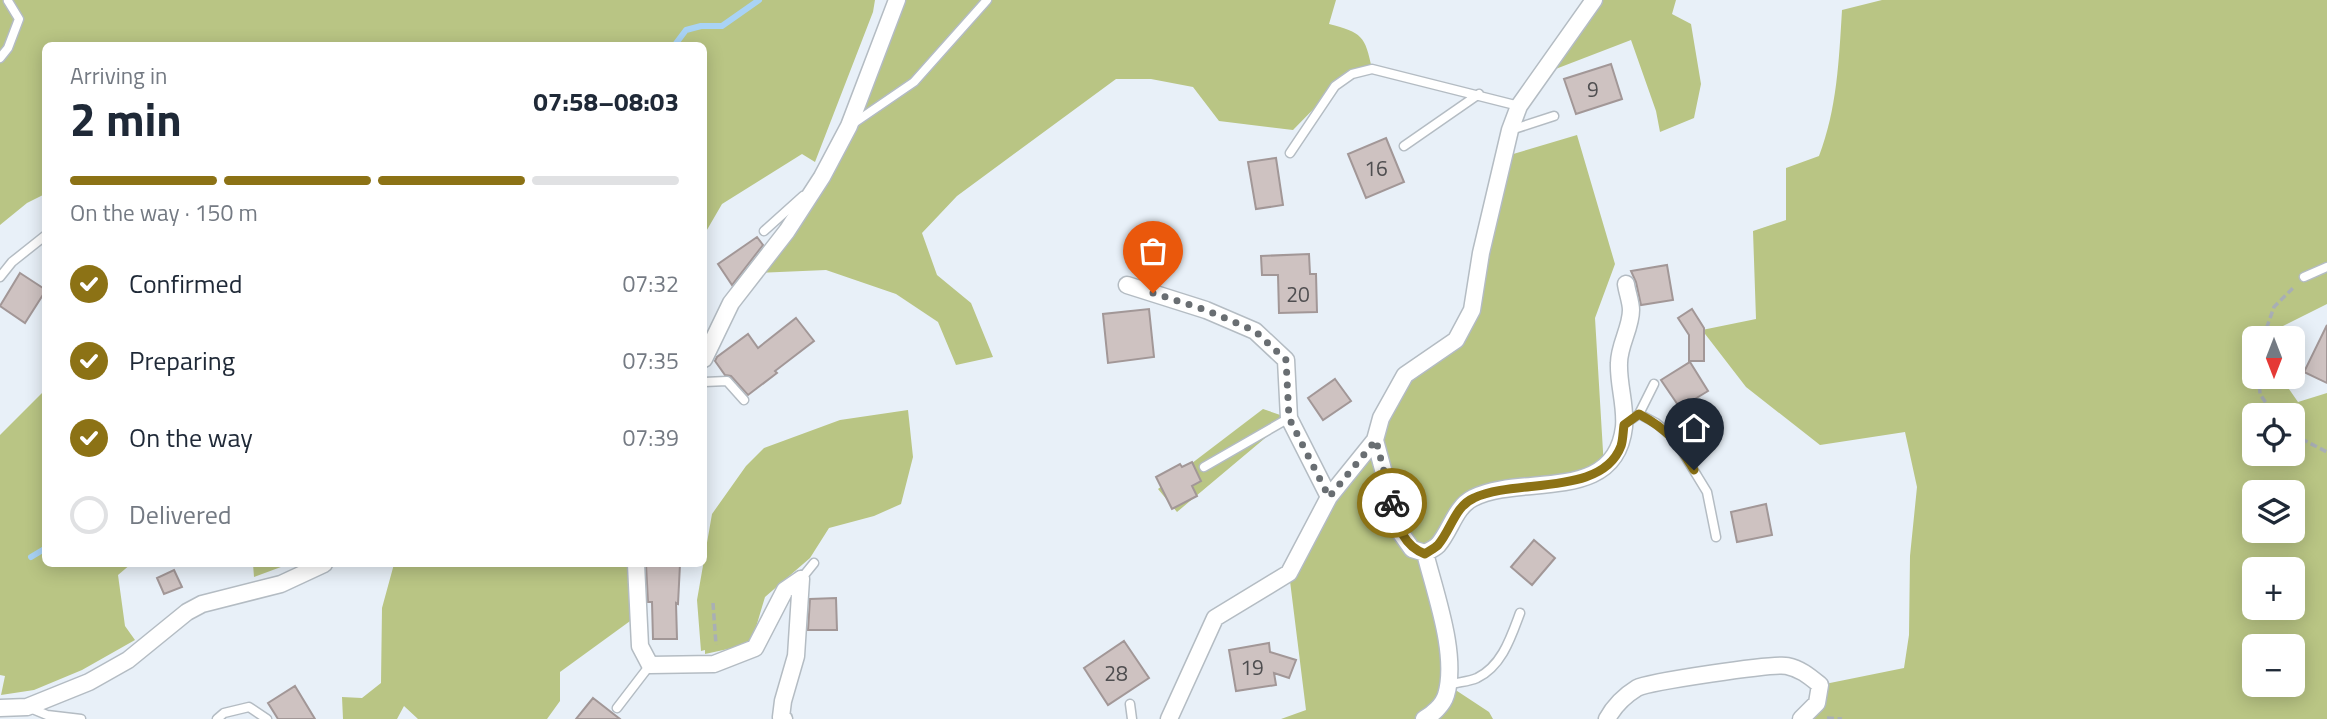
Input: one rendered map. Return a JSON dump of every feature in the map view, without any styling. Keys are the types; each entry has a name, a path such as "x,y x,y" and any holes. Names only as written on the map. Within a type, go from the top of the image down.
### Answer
{"street":[{"path":"707,353 731,303 787,231 822,177 849,127 897,0"},
{"path":"1169,719 1215,618 1289,573 1329,497 1376,440 1381,418 1405,375 1456,340 1472,310 1481,253 1510,130 1519,106 1594,0"},
{"path":"1425,554 1438,546 1457,514 1471,498 1505,487 1580,480 1604,468 1620,448 1624,425 1619,362 1631,311 1626,284"},
{"path":"1127,285 1206,310 1255,331 1286,360 1289,418 1329,497"},
{"path":"1376,440 1401,532 1412,549 1425,554"},
{"path":"1424,719 1433,714 1446,698 1450,675 1445,634 1425,554"},
{"path":"0,708 27,707 79,686 128,660 187,612 202,604 281,584 318,567"},
{"path":"636,567 640,646 650,665 714,664 755,648 785,590 801,579"},
{"path":"784,719 781,717 783,701 796,656 801,579"},
{"path":"1607,719 1614,706 1639,687 1703,675 1784,665 1804,671 1819,685 1817,703 1801,719"}],"lane":[{"path":"849,127 914,82 986,0"},
{"path":"0,58 8,48 19,19 8,1"},
{"path":"1290,153 1335,86 1352,74 1372,69 1519,106"},
{"path":"1404,146 1479,94"},
{"path":"1510,130 1554,116"},
{"path":"764,231 822,177"},
{"path":"0,277 12,262 42,238"},
{"path":"2304,277 2327,267"},
{"path":"707,382 727,381 744,400"},
{"path":"1624,425 1639,414 1654,384"},
{"path":"1639,414 1656,423 1674,438 1707,492 1716,537"},
{"path":"1204,467 1289,418"},
{"path":"801,579 814,564"},
{"path":"1448,685 1477,678 1497,662 1520,613"},
{"path":"617,708 650,665"},
{"path":"1130,704 1132,719"},
{"path":"217,719 224,713 249,706 267,719"},
{"path":"27,707 47,715 80,719"}],"path":[{"path":"2267,326 2274,307 2304,277"},
{"path":"2305,441 2327,452"},
{"path":"713,603 716,652 714,664"},
{"path":"1824,719 1842,719"}],"green space":[{"path":"0,0 875,0 873,12 815,162 802,154 722,204 707,230 707,42 42,42 42,196 27,203 0,225"},
{"path":"897,0 1336,0 1329,24 1349,30 1360,37 1367,49 1372,69 1352,74 1336,86 1293,130 1219,121 1193,87 1151,79 1116,79 957,196 922,233 937,275 971,303 993,357 956,365 938,322 896,294 826,270 755,273 806,203"},
{"path":"1594,0 1676,0 1672,14 1691,24 1701,84 1694,118 1660,132 1656,111 1631,40 1540,75"},
{"path":"1882,0 2327,0 2327,304 2283,326 2242,326 2242,389 2289,389 2298,402 2327,393 2327,719 1801,719 1820,685 1904,668 1909,635 1910,556 1917,487 1905,432 1820,445 1746,387 1702,330 1756,319 1753,231 1786,220 1786,168 1819,156 1830,120 1842,10"},
{"path":"1577,135 1615,264 1595,318 1604,468 1471,498 1425,554 1448,685 1489,712 1493,719 1281,719 1306,710 1289,573 1375,440 1405,375 1456,340 1472,310 1503,157"},
{"path":"42,393 42,567 127,567 118,575 125,626 135,640 82,670 34,690 1,695 5,676 0,675 0,435"},
{"path":"1263,409 1289,418 1177,512 1158,489"},
{"path":"908,410 913,457 901,504 874,516 829,528 810,558 765,597 751,644 705,654 705,650 701,651 697,600 703,567 707,567 707,543 712,514 746,466 764,448 840,420"},
{"path":"253,567 281,567 254,577"},
{"path":"393,567 636,567 637,616 560,672 560,701 547,719 418,719 404,706 397,719 343,719 342,697 362,698 381,683 382,608"}],"building":[{"path":"1611,64 1622,99 1576,114 1564,79"},
{"path":"1386,138 1404,182 1366,198 1348,154"},
{"path":"1276,158 1283,205 1256,209 1248,162"},
{"path":"757,237 763,245 732,285 718,264"},
{"path":"1309,254 1310,274 1316,274 1317,312 1279,313 1278,275 1262,275 1261,256"},
{"path":"1667,265 1673,300 1641,305 1631,271"},
{"path":"20,273 42,287 42,296 25,323 0,306"},
{"path":"1149,309 1154,357 1108,363 1103,314"},
{"path":"1692,309 1704,328 1704,361 1689,361 1689,335 1678,318"},
{"path":"796,318 814,341 748,395 731,376 725,375 715,361 748,334 758,348"},
{"path":"2327,325 2327,383 2305,372"},
{"path":"1690,362 1708,391 1680,408 1661,380"},
{"path":"1335,379 1351,401 1323,420 1308,398"},
{"path":"1192,462 1201,481 1192,486 1197,496 1172,509 1156,477 1180,464 1182,467"},
{"path":"1766,504 1772,535 1737,542 1731,512"},
{"path":"1534,540 1555,558 1532,585 1511,567"},
{"path":"646,567 680,567 678,604 676,603 677,639 653,639 652,602 648,602"},
{"path":"174,570 182,587 164,594 157,578"},
{"path":"836,598 837,630 808,630 810,599"},
{"path":"1124,641 1149,678 1108,705 1084,668"},
{"path":"1269,643 1270,652 1296,660 1289,678 1274,673 1276,685 1236,691 1229,650"},
{"path":"295,686 315,719 278,719 268,703"},
{"path":"593,698 620,719 576,719"}],"waterway":[{"path":"677,42 686,30 701,26 722,26 759,0"},
{"path":"31,557 42,550"}],"way so far":[{"path":"1153,293 1206,310 1255,331 1286,360 1289,418 1329,497 1376,440 1392,503"}],"route":[{"path":"1392,503 1401,532 1412,549 1425,554 1438,546 1457,514 1471,498 1505,487 1580,480 1604,468 1620,448 1624,425 1639,414 1656,423 1674,438 1694,470"}]}
